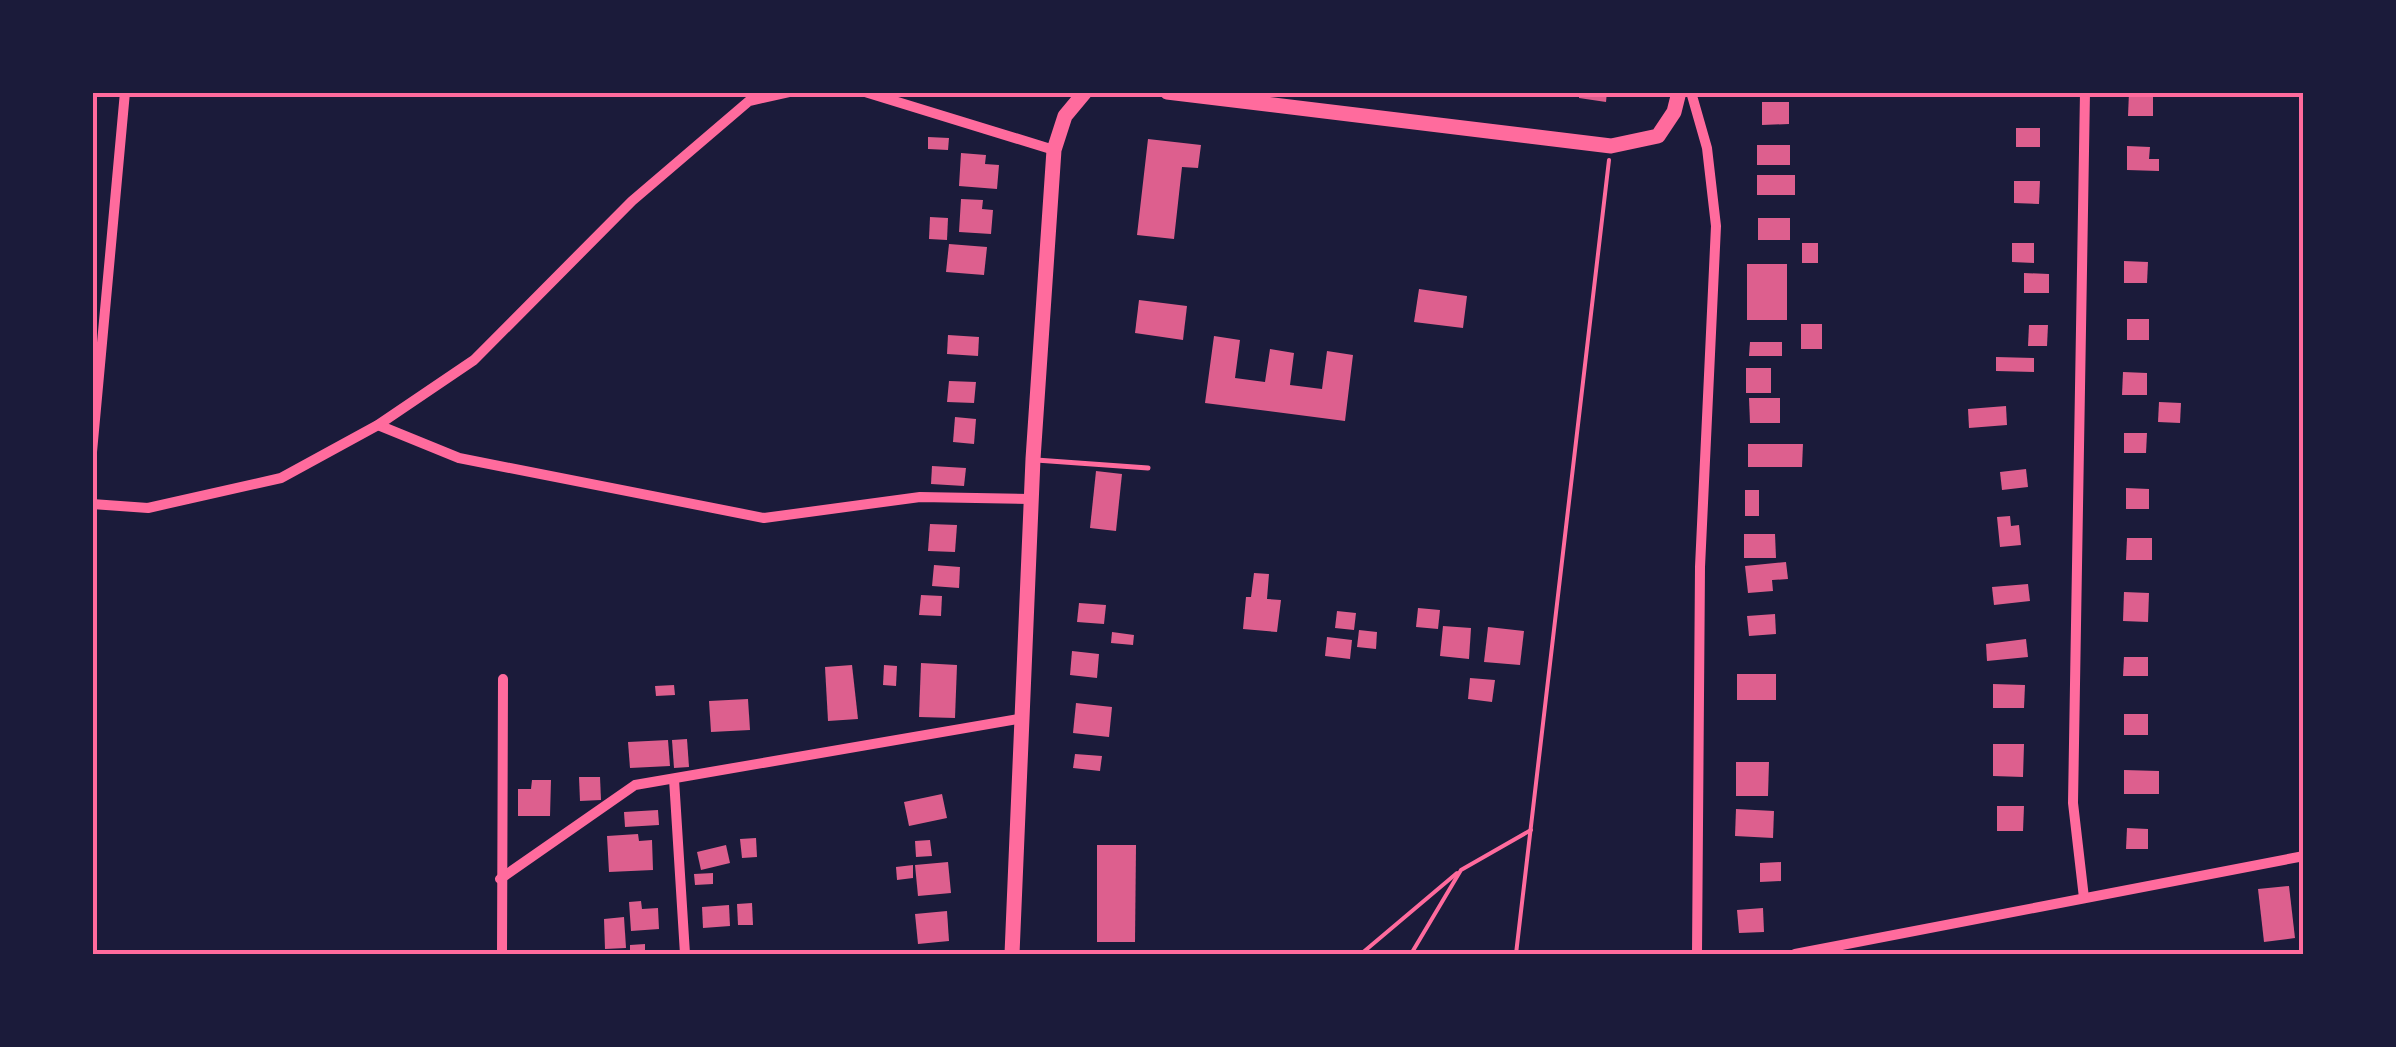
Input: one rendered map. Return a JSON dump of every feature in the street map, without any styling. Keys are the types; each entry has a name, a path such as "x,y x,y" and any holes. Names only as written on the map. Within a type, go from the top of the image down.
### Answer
{"main road":[{"path":"1168,92 1611,146 1658,136 1674,112 1679,92"},
{"path":"1012,954 1032,460 1054,150 1064,116 1084,93"}],"street":[{"path":"92,452 125,92"},
{"path":"92,504 148,508 281,478 378,424 474,360 632,201 750,102 789,92"},
{"path":"865,92 1054,150"},
{"path":"1690,92 1707,148 1716,226 1700,567 1696,954"},
{"path":"2084,92 2073,803 2084,898"},
{"path":"378,424 459,458 764,518 920,497 1030,500"},
{"path":"502,679 502,954"},
{"path":"500,878 635,785 1024,718"},
{"path":"674,779 685,954"},
{"path":"1794,954 2304,856"}],"lane":[{"path":"1032,460 1148,468"}],"path":[{"path":"1516,954 1611,146"},
{"path":"1361,954 1461,870 1530,830"},
{"path":"1411,954 1461,870"}],"building":[{"path":"1579,92 1607,92 1606,102 1579,98"},
{"path":"2129,92 2153,92 2153,116 2128,116"},
{"path":"1762,102 1789,102 1789,124 1762,125"},
{"path":"2016,128 2040,128 2040,147 2016,147"},
{"path":"928,137 949,138 948,150 928,149"},
{"path":"1148,139 1201,145 1198,168 1182,167 1174,239 1137,235"},
{"path":"1757,145 1790,145 1790,165 1757,165"},
{"path":"2127,146 2150,147 2149,159 2159,159 2159,171 2127,170"},
{"path":"961,153 986,155 985,164 999,165 997,189 959,186"},
{"path":"1757,175 1795,175 1795,195 1757,195"},
{"path":"2014,181 2040,181 2039,204 2014,203"},
{"path":"961,199 983,200 982,209 993,210 991,234 959,232"},
{"path":"930,217 948,218 947,240 929,239"},
{"path":"1758,218 1790,218 1790,240 1758,240"},
{"path":"1802,243 1818,243 1818,263 1802,263"},
{"path":"2012,243 2034,243 2034,263 2012,262"},
{"path":"949,244 987,247 984,275 946,272"},
{"path":"2124,261 2148,262 2147,283 2124,283"},
{"path":"1747,264 1787,264 1787,320 1747,320"},
{"path":"2024,273 2049,274 2049,293 2024,293"},
{"path":"1419,289 1467,296 1463,328 1414,322"},
{"path":"1139,300 1187,306 1183,340 1135,333"},
{"path":"2127,319 2149,319 2149,340 2127,340"},
{"path":"1801,324 1822,324 1822,349 1801,349"},
{"path":"2029,325 2048,325 2047,346 2028,346"},
{"path":"948,335 979,337 978,356 947,354"},
{"path":"1214,336 1240,340 1235,378 1265,382 1270,349 1294,353 1290,385 1322,389 1327,351 1353,355 1345,421 1205,403"},
{"path":"1750,342 1782,342 1782,356 1749,356"},
{"path":"1996,357 2034,358 2034,372 1996,371"},
{"path":"1746,368 1771,368 1771,393 1746,393"},
{"path":"2123,372 2147,373 2147,395 2122,395"},
{"path":"949,381 976,382 974,403 947,402"},
{"path":"1749,398 1780,398 1780,423 1750,423"},
{"path":"2159,402 2181,403 2180,423 2158,422"},
{"path":"2006,406 2007,425 1969,428 1968,409"},
{"path":"955,417 976,419 974,444 953,442"},
{"path":"2124,433 2147,433 2146,453 2124,453"},
{"path":"1748,444 1803,444 1802,467 1748,467"},
{"path":"932,466 966,468 964,486 931,484"},
{"path":"2026,469 2028,487 2002,490 2000,472"},
{"path":"1096,471 1122,474 1116,531 1090,528"},
{"path":"2126,488 2149,489 2149,509 2126,509"},
{"path":"1745,490 1759,490 1759,516 1745,516"},
{"path":"2010,516 2011,526 2019,525 2021,545 2000,547 1997,517"},
{"path":"930,524 957,525 955,552 928,551"},
{"path":"1744,534 1775,534 1776,558 1744,558"},
{"path":"2127,538 2152,538 2152,560 2126,560"},
{"path":"1786,562 1788,579 1772,580 1773,591 1748,593 1745,566"},
{"path":"934,565 960,567 959,588 932,586"},
{"path":"1254,573 1269,574 1267,599 1281,600 1277,632 1243,629 1246,597 1251,597"},
{"path":"2028,584 2030,601 1994,605 1992,587"},
{"path":"2124,592 2149,593 2148,622 2123,621"},
{"path":"921,595 942,596 941,616 919,615"},
{"path":"1079,603 1106,605 1104,624 1077,622"},
{"path":"1418,608 1440,610 1438,629 1416,627"},
{"path":"1337,611 1356,613 1354,630 1335,628"},
{"path":"1775,614 1776,634 1749,636 1747,616"},
{"path":"1443,626 1471,628 1469,659 1440,656"},
{"path":"1488,627 1524,631 1520,665 1484,662"},
{"path":"1359,630 1377,632 1376,649 1357,647"},
{"path":"1112,632 1134,635 1133,645 1111,643"},
{"path":"1327,637 1352,640 1350,659 1325,656"},
{"path":"2026,639 2028,657 1987,661 1986,644"},
{"path":"1072,651 1099,654 1097,678 1070,675"},
{"path":"2124,657 2148,657 2148,676 2123,676"},
{"path":"921,663 957,665 955,718 919,717"},
{"path":"852,665 858,719 828,721 825,667"},
{"path":"884,665 897,666 896,686 883,685"},
{"path":"1737,674 1776,674 1776,700 1737,700"},
{"path":"1470,678 1495,680 1492,702 1468,699"},
{"path":"1993,684 2025,685 2024,708 1993,708"},
{"path":"674,685 675,695 656,696 655,686"},
{"path":"748,699 750,730 711,732 709,701"},
{"path":"1076,703 1112,707 1109,737 1073,733"},
{"path":"2124,714 2148,714 2148,735 2124,735"},
{"path":"687,739 689,767 674,768 672,740"},
{"path":"668,740 670,766 630,768 628,742"},
{"path":"1993,744 2024,744 2023,777 1993,776"},
{"path":"1075,754 1102,756 1100,771 1073,768"},
{"path":"1736,762 1769,762 1768,796 1736,796"},
{"path":"2124,770 2159,771 2159,794 2124,794"},
{"path":"579,777 600,777 601,800 580,801"},
{"path":"532,780 551,780 550,816 518,816 518,789 531,789"},
{"path":"942,794 947,818 909,826 904,802"},
{"path":"1997,806 2024,806 2023,831 1997,831"},
{"path":"1736,809 1774,811 1773,838 1735,836"},
{"path":"658,810 659,825 625,827 624,812"},
{"path":"2127,828 2148,829 2148,849 2126,849"},
{"path":"638,834 639,841 652,840 653,870 609,872 607,836"},
{"path":"756,838 757,857 742,858 740,839"},
{"path":"930,840 932,856 916,857 915,841"},
{"path":"726,845 730,863 701,870 697,852"},
{"path":"1097,845 1136,845 1135,942 1097,942"},
{"path":"948,862 951,893 918,896 915,865"},
{"path":"1781,862 1781,881 1760,882 1760,863"},
{"path":"913,865 913,878 897,880 896,867"},
{"path":"713,873 713,884 695,885 694,874"},
{"path":"2289,886 2295,938 2264,942 2258,889"},
{"path":"641,901 642,909 658,908 659,929 631,931 629,902"},
{"path":"752,903 753,925 738,925 737,904"},
{"path":"729,905 730,926 703,928 702,907"},
{"path":"1763,908 1764,932 1739,933 1737,910"},
{"path":"947,911 949,941 918,944 915,914"},
{"path":"624,917 626,948 605,949 604,919"},
{"path":"645,944 645,954 630,954 630,945"}]}
